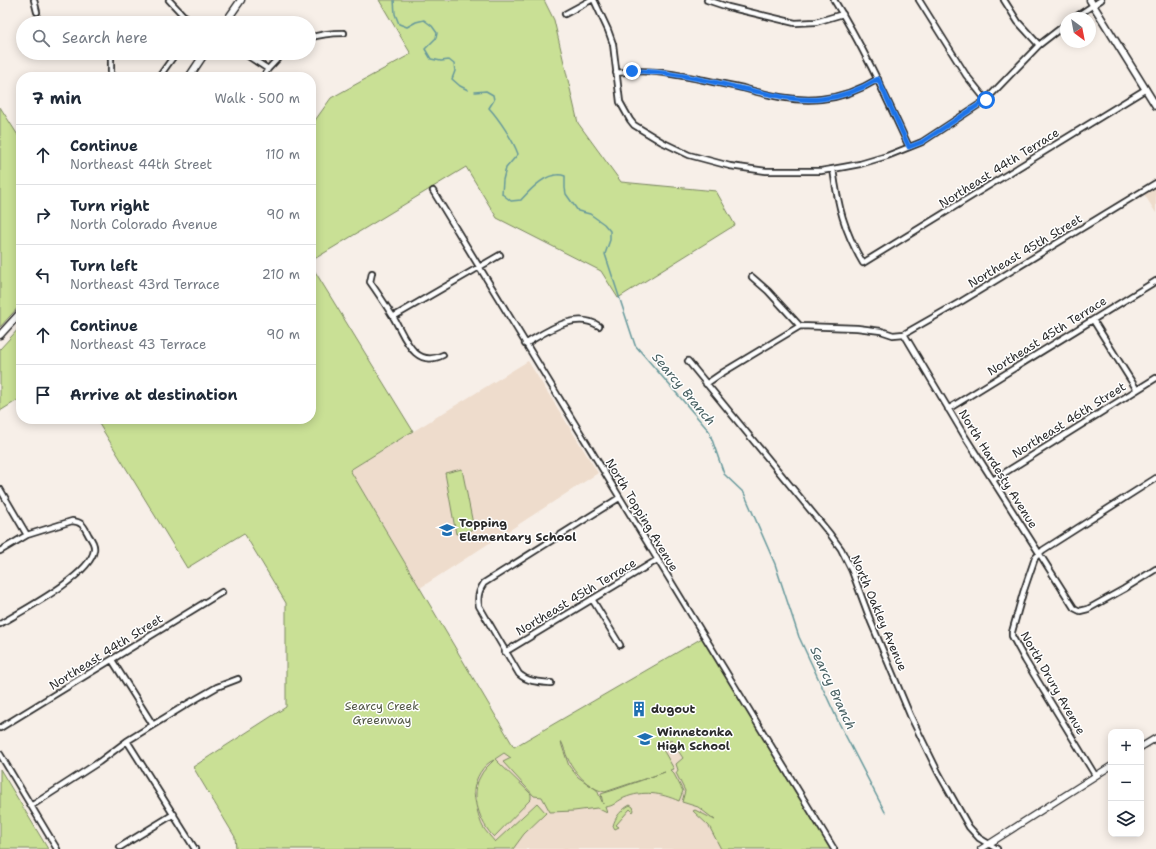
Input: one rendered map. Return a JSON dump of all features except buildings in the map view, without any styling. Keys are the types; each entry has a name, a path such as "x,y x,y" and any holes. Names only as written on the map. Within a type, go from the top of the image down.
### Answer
{"main road":[{"path":"230,16 241,0"},
{"path":"1092,2 1156,106"},
{"path":"192,72 200,60"},
{"path":"0,335 16,317"}],"street":[{"path":"34,0 37,12"},
{"path":"169,0 186,16"},
{"path":"565,14 591,0"},
{"path":"594,0 612,39 620,102 634,125 680,151 730,166 766,171 821,171 860,164 922,142 986,100 1039,45 1060,29"},
{"path":"707,0 728,7 795,23 816,22 842,14"},
{"path":"834,0 878,79 909,147"},
{"path":"919,0 966,75 986,100"},
{"path":"1004,0 1018,22 1039,45"},
{"path":"1081,12 1092,2 1101,0"},
{"path":"316,36 344,33"},
{"path":"111,60 111,72"},
{"path":"163,72 171,60"},
{"path":"254,60 268,69"},
{"path":"266,72 276,60"},
{"path":"616,73 632,71 666,72 769,94 812,100 833,98 844,95 856,91 878,79"},
{"name":"Northeast 44th Terrace","path":"833,169 841,216 850,240 863,264 1146,89"},
{"name":"Northeast 45th Street","path":"904,334 962,301 1156,183"},
{"name":"North Topping Avenue","path":"433,191 834,849"},
{"path":"393,316 500,255"},
{"path":"372,274 370,282 393,316 409,346 417,354 428,359 438,358 443,355"},
{"path":"752,277 768,291 800,326"},
{"name":"Northeast 45th Terrace","path":"948,409 1156,281"},
{"path":"1093,320 1137,390"},
{"path":"525,344 562,324 569,322 584,321 591,322 599,326"},
{"path":"706,384 800,326 857,328 881,331 893,335 904,334"},
{"name":"North Hardesty Avenue","path":"904,334 948,409 1074,608 1080,610 1088,609 1156,569"},
{"name":"North Oakley Avenue","path":"688,361 830,534 840,549 852,571 910,715 935,765 969,827 979,838 997,849"},
{"name":"Northeast 46th Street","path":"993,480 1156,378"},
{"path":"1040,554 1049,546 1156,478"},
{"path":"0,489 27,535"},
{"path":"550,683 530,681 518,674 479,606 478,598 480,590 484,583 491,578 620,498"},
{"path":"0,551 27,535 72,521 78,522 82,525 94,543 94,550 90,561 78,574 62,587 0,624"},
{"name":"North Drury Avenue","path":"1040,554 1035,558 1023,593 1012,636 1095,775"},
{"name":"Northeast 45th Terrace","path":"505,652 657,560"},
{"name":"Northeast 44th Street","path":"0,728 222,592"},
{"path":"592,599 620,645"},
{"path":"112,660 153,725"},
{"path":"31,806 153,725 189,703 238,679"},
{"path":"1144,745 1156,738"},
{"path":"127,741 195,849"},
{"path":"0,754 57,849"},
{"path":"981,849 1108,768"},
{"path":"120,847 174,814"}],"shaded area":[{"path":"1156,187 1156,213 1144,194"},
{"name":"Topping Elementary School","path":"528,361 598,473 420,588 350,470"},
{"name":"Winnetonka High School","path":"702,638 828,849 430,849 405,811"}],"green space":[{"path":"379,0 544,0 554,20 578,123 621,182 716,191 735,225 618,298 601,271 497,218 466,167 316,258 316,119 331,98 411,54"},
{"path":"0,107 16,132 16,309 0,327"},
{"name":"Searcy Creek Greenway","path":"316,273 413,431 350,470 514,747 702,638 831,849 721,849 709,826 693,811 695,810 715,820 698,807 682,802 685,791 676,773 678,770 676,764 683,758 671,740 661,746 674,769 670,770 674,774 683,791 679,801 659,794 638,794 624,798 613,805 605,807 607,813 597,808 550,812 542,797 534,796 503,762 511,758 504,753 495,759 531,794 531,799 494,837 484,825 476,800 477,784 483,772 494,760 490,762 483,768 478,777 474,794 481,824 495,842 537,803 546,813 524,834 513,849 236,849 235,837 193,767 286,707 286,603 244,533 187,568 99,424 316,424","holes":["561,741 571,764 583,780 588,784 578,777 569,766","665,772 601,794 603,804 595,789 605,792"]},
{"path":"16,331 16,401 0,411 0,349"},
{"path":"462,469 474,529 456,534 445,473"},
{"path":"0,769 48,849 0,849"},
{"path":"630,805 633,807 633,812 630,809 616,825 619,827 615,829 613,826 617,816"}],"waterway":[{"name":"Searcy Branch","path":"394,0 395,14 399,24 407,27 424,20 432,26 437,33 436,38 425,49 431,59 441,61 449,60 454,64 455,71 452,79 460,86 468,90"},
{"name":"Searcy Branch","path":"475,92 486,91 493,95 494,100 489,108 513,142 518,154 506,168 502,194 511,201 521,200 535,186 546,178 559,175 565,176 566,194 578,211 590,214 604,224 610,231 610,240 605,254 635,345 709,431 724,474 744,493 775,564 799,637 839,723 885,812"}],"place":[{"name":"Topping Elementary School","path":"447,530"},
{"name":"dugout","path":"639,709"},
{"name":"Winnetonka High School","path":"645,739"}],"route":[{"path":"632,71 666,72 769,94 812,100 833,98 844,95 856,91 878,79 909,147 922,142 986,100"}]}
